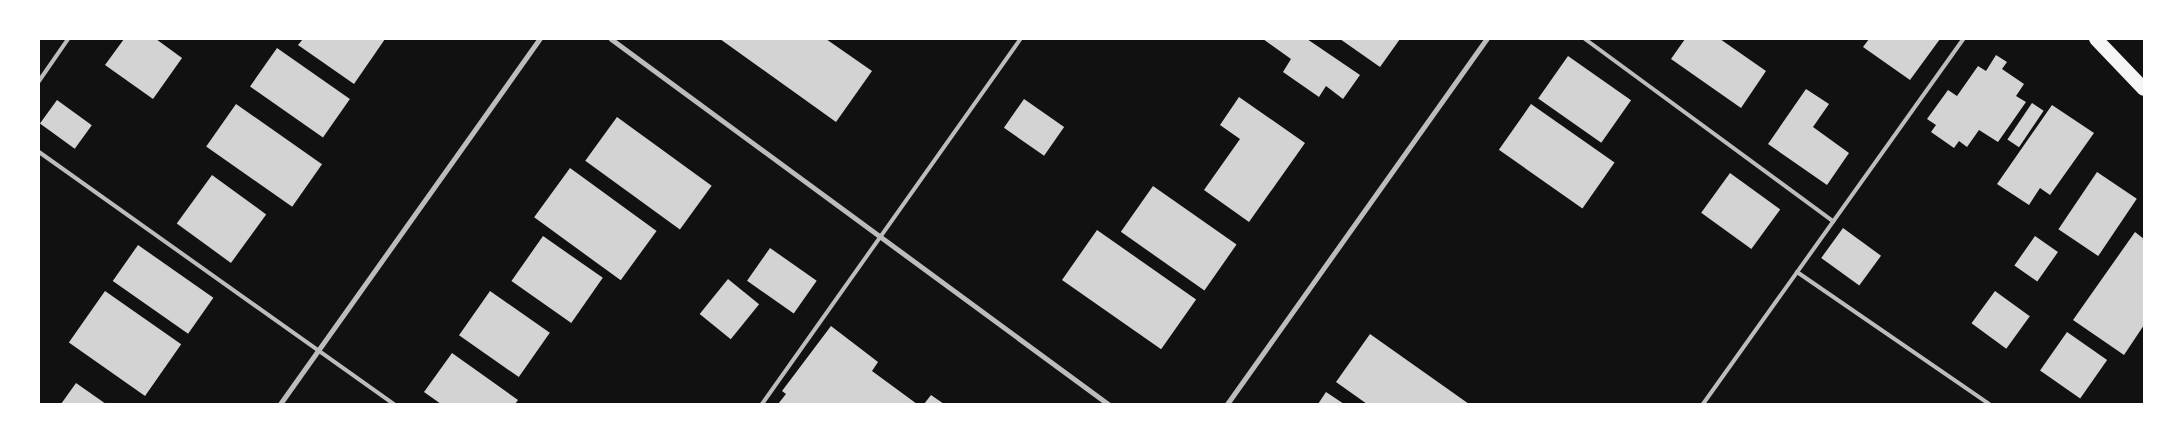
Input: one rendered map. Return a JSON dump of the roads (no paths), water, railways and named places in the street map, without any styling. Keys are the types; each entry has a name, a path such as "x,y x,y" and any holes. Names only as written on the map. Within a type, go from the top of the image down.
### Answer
{"highway":[{"path":"2096,39 2144,89"}],"street":[{"path":"280,404 539,39"},
{"path":"611,39 1108,404"},
{"path":"1227,404 1486,39"}],"lane":[{"path":"39,81 68,39"},
{"path":"762,404 1020,39"},
{"path":"1585,39 1833,221"},
{"path":"1703,404 1963,39"},
{"path":"39,152 317,352 394,404"},
{"path":"1797,272 1990,404"}]}
